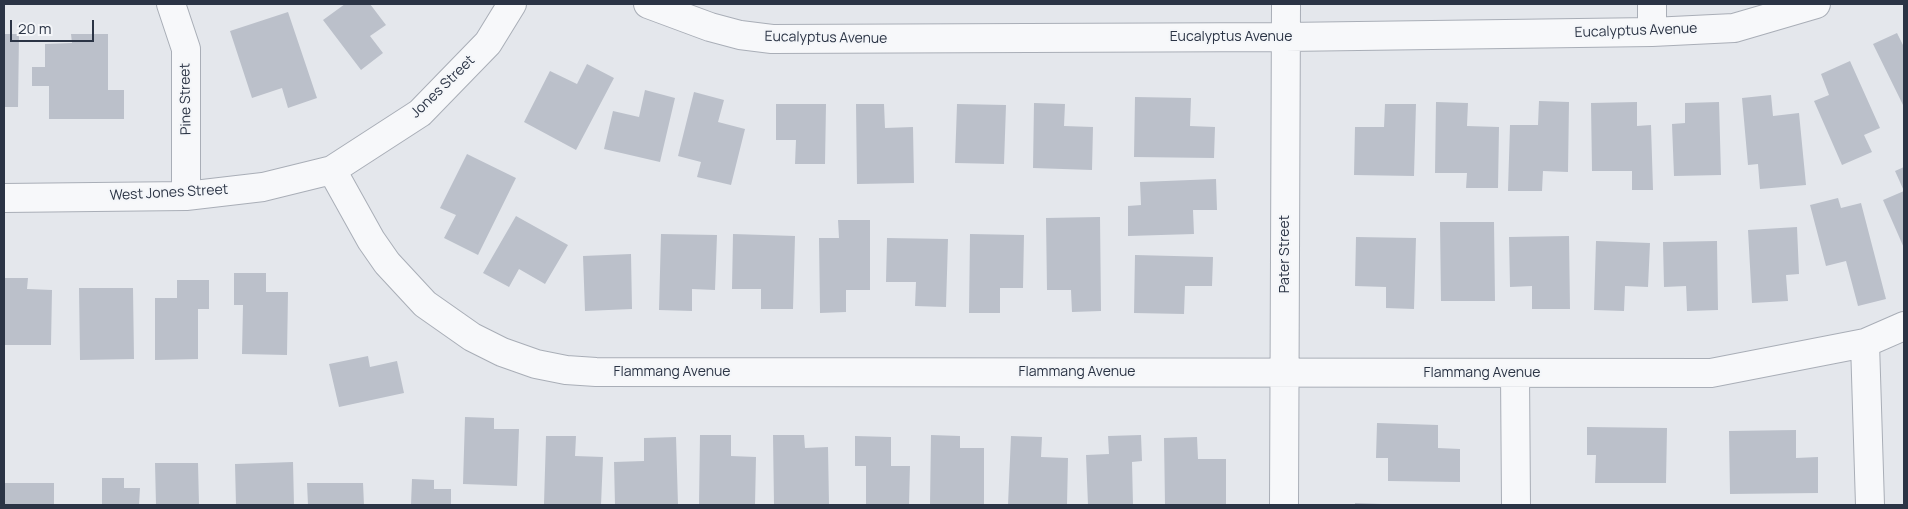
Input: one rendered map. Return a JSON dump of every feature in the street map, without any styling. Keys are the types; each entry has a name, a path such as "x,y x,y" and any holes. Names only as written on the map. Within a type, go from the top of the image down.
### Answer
{"street":[{"name":"Pine Street","path":"171,4 186,48 186,196"},
{"name":"Jones Street","path":"332,170 420,113 488,43 512,4"},
{"name":"Eucalyptus Avenue","path":"648,4 710,27 772,39 1284,37 1652,32 1734,28 1816,4"},
{"name":"Pater Street","path":"1284,505 1286,372 1284,37 1286,4"},
{"path":"1652,4 1652,32"},
{"name":"West Jones Street","path":"4,198 186,196 263,187 332,170"},
{"name":"Flammang Avenue","path":"332,170 371,240 387,263 425,304 472,337 502,352 536,364 566,370 596,372 1711,373 1865,344 1904,326"},
{"path":"1865,344 1870,505"},
{"path":"1515,373 1516,505"}],"building":[{"path":"345,4 370,4 386,25 370,36 383,53 361,70 323,20"},
{"path":"288,12 317,98 288,108 282,88 252,98 230,31"},
{"path":"1897,33 1904,47 1904,107 1873,44"},
{"path":"4,34 19,34 18,107 4,107"},
{"path":"71,34 108,34 108,90 124,90 124,119 49,119 49,86 32,86 32,67 45,67 45,44 72,43"},
{"path":"1850,61 1880,128 1864,135 1872,152 1842,165 1814,101 1829,95 1821,74"},
{"path":"587,64 614,78 576,150 524,122 550,71 577,84"},
{"path":"645,90 675,98 660,162 604,149 613,111 639,117"},
{"path":"694,92 724,100 718,122 745,129 731,185 697,177 701,162 678,156"},
{"path":"1771,95 1773,116 1799,113 1806,185 1760,189 1758,164 1748,165 1742,98"},
{"path":"1135,97 1191,98 1190,126 1215,127 1214,158 1134,157"},
{"path":"1539,101 1569,102 1568,172 1543,171 1542,191 1508,191 1510,125 1538,125"},
{"path":"1436,102 1468,103 1467,126 1499,127 1498,188 1466,188 1467,173 1435,173"},
{"path":"1637,102 1637,126 1651,125 1653,190 1632,190 1632,171 1592,171 1591,103"},
{"path":"1719,102 1721,175 1674,176 1672,124 1685,123 1685,103"},
{"path":"1034,103 1065,104 1064,126 1093,127 1092,170 1033,168"},
{"path":"776,104 826,104 825,164 795,164 796,140 776,140"},
{"path":"856,104 884,104 885,128 913,127 914,183 857,184"},
{"path":"957,104 1006,105 1004,164 955,163"},
{"path":"1385,104 1416,104 1414,176 1354,175 1355,127 1384,127"},
{"path":"467,154 516,178 478,255 444,238 456,215 440,208"},
{"path":"1904,167 1904,191 1895,171"},
{"path":"1216,179 1217,210 1193,210 1194,234 1128,236 1128,206 1141,205 1140,182"},
{"path":"1904,191 1904,248 1883,200"},
{"path":"1838,198 1841,208 1861,203 1886,299 1858,306 1846,261 1826,266 1810,205"},
{"path":"516,216 568,245 545,284 519,269 509,287 483,273"},
{"path":"1100,217 1101,311 1072,312 1071,290 1047,290 1046,218"},
{"path":"838,220 870,220 870,290 846,290 846,312 820,313 819,238 839,238"},
{"path":"1440,222 1494,222 1495,301 1441,301"},
{"path":"1797,227 1799,274 1786,275 1788,301 1752,303 1748,230"},
{"path":"661,234 717,235 715,290 692,289 692,311 659,310"},
{"path":"733,234 795,236 793,309 761,309 761,289 732,289"},
{"path":"970,234 1024,235 1023,288 1000,288 1000,313 969,313"},
{"path":"1569,236 1570,309 1532,309 1532,286 1510,287 1509,237"},
{"path":"1356,237 1416,238 1414,309 1386,308 1386,287 1355,286"},
{"path":"887,238 948,239 946,307 915,306 916,282 886,282"},
{"path":"1596,241 1650,243 1648,287 1625,286 1624,311 1594,310"},
{"path":"1717,241 1718,310 1687,311 1686,286 1664,287 1663,242"},
{"path":"631,254 632,309 585,311 583,256"},
{"path":"1135,255 1213,257 1212,286 1185,286 1184,314 1134,313"},
{"path":"234,273 266,273 266,292 288,292 287,355 242,354 243,305 234,305"},
{"path":"4,278 28,278 27,289 52,290 51,345 4,345"},
{"path":"177,280 209,280 209,309 198,309 198,359 155,360 155,298 177,298"},
{"path":"79,288 133,288 134,359 80,360"},
{"path":"368,356 370,367 397,361 404,393 339,407 329,364"},
{"path":"465,417 494,418 494,429 519,429 517,486 463,484"},
{"path":"1377,423 1438,425 1438,448 1460,449 1460,482 1388,481 1388,458 1376,458"},
{"path":"1587,427 1667,428 1666,483 1595,483 1596,455 1587,455"},
{"path":"1796,430 1796,458 1818,457 1818,493 1730,494 1729,431"},
{"path":"700,435 731,435 731,456 756,457 755,505 699,504"},
{"path":"773,435 804,435 805,448 828,447 829,505 774,505"},
{"path":"931,435 960,436 960,448 984,448 984,505 930,505"},
{"path":"1141,435 1142,461 1132,462 1133,505 1088,505 1086,455 1109,454 1108,436"},
{"path":"546,436 576,436 575,456 603,457 601,505 544,504"},
{"path":"855,436 891,437 891,466 910,466 909,505 866,505 866,466 855,466"},
{"path":"1011,436 1042,437 1041,457 1068,458 1067,505 1008,505"},
{"path":"676,437 678,505 615,505 614,462 644,461 644,438"},
{"path":"1197,437 1198,459 1226,459 1226,505 1165,505 1164,438"},
{"path":"293,462 294,505 236,505 235,464"},
{"path":"155,463 198,463 199,505 156,505"},
{"path":"102,478 124,478 124,488 140,488 139,505 102,505"},
{"path":"412,479 434,480 434,489 451,489 451,505 411,505"},
{"path":"4,483 54,483 54,505 4,505"},
{"path":"307,483 363,483 364,505 308,505"},
{"path":"1355,503 1382,504 1382,505 1355,505"}]}
